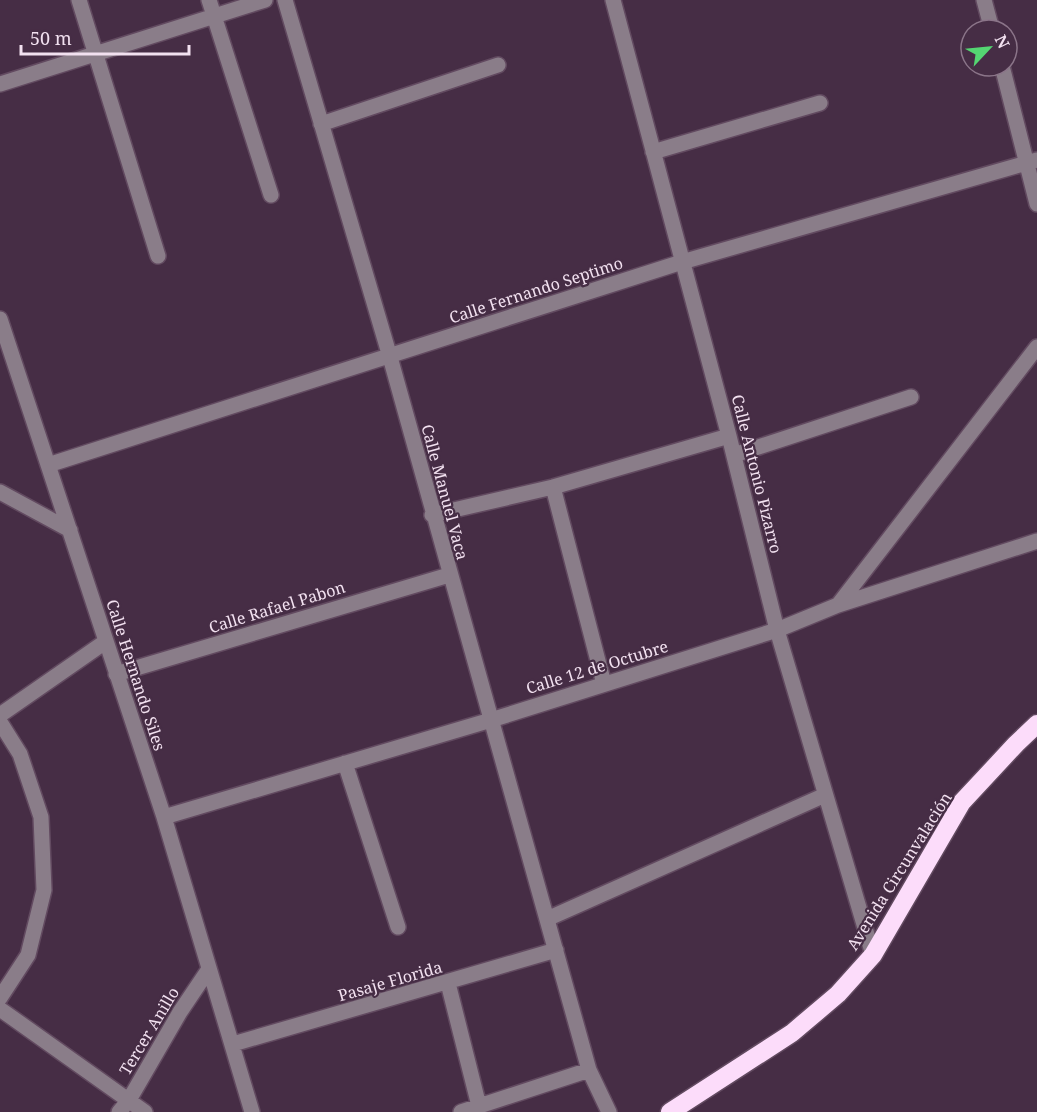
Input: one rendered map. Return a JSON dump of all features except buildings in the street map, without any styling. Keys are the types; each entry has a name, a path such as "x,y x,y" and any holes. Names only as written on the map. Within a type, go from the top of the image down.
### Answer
{"highway":[{"name":"Avenida Circunvalación","path":"670,1112 792,1034 838,994 873,956 962,802 1037,724"}],"street":[{"path":"79,0 158,256"},
{"path":"209,0 272,195"},
{"path":"0,84 266,0"},
{"name":"Calle Manuel Vaca","path":"285,0 390,357 432,516 589,1070 609,1112"},
{"name":"Calle Antonio Pizarro","path":"613,0 734,455 777,630 873,956"},
{"path":"984,0 989,18"},
{"path":"321,124 498,65"},
{"path":"1006,78 1032,162 1037,204"},
{"path":"653,152 820,103"},
{"name":"Calle Fernando Septimo","path":"48,465 682,262 1032,162"},
{"name":"Calle Hernando Siles","path":"0,319 164,817 252,1112"},
{"path":"838,605 1037,347"},
{"path":"734,455 910,397"},
{"path":"432,516 553,487 729,436"},
{"path":"553,487 604,684"},
{"path":"0,492 70,530"},
{"name":"Calle 12 de Octubre","path":"164,817 491,720 777,630 838,605 1037,541"},
{"name":"Calle Rafael Pabon","path":"116,674 449,575"},
{"path":"0,714 105,642"},
{"path":"0,722 20,753 41,817 44,890 28,955 0,998"},
{"path":"345,763 398,927"},
{"path":"547,919 825,795"},
{"name":"Pasaje Florida","path":"233,1044 556,950"},
{"name":"Tercer Anillo","path":"124,1106 180,1012 209,969"},
{"path":"448,982 479,1106"},
{"path":"0,1010 124,1106 146,1112"},
{"path":"460,1112 589,1070"}]}
